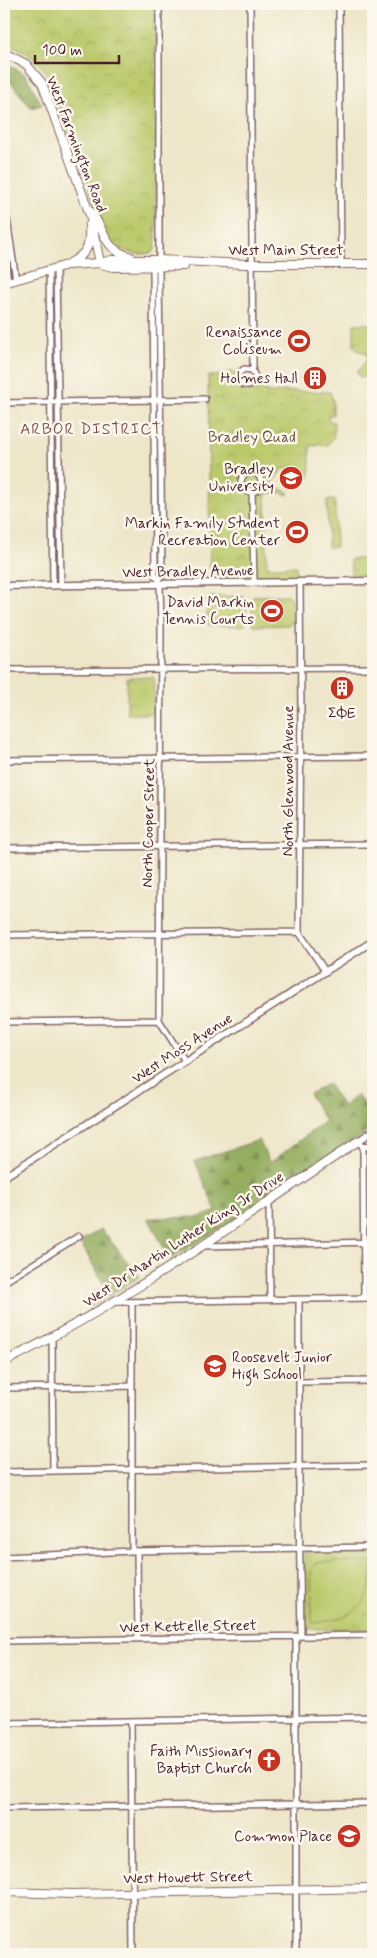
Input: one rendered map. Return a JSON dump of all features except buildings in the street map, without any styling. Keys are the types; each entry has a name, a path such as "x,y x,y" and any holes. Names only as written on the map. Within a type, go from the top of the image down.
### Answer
{"main road":[{"name":"West Farmington Road","path":"4,53 26,64 42,84 88,209 100,263"},
{"path":"88,209 98,220 108,243 114,250 141,260"},
{"path":"67,265 87,249 90,242 88,209"},
{"name":"West Main Street","path":"9,282 67,265 100,263 112,260 141,260 157,265"},
{"name":"West Main Street","path":"100,263 113,267 181,266 198,263 373,264"},
{"name":"West Dr Martin Luther King Jr Drive","path":"4,1362 52,1338 113,1302 360,1144"},
{"name":"West Howett Street","path":"4,1892 73,1894 373,1888"}],"street":[{"path":"157,265 159,4"},
{"path":"250,4 254,368 252,370"},
{"path":"339,4 340,264"},
{"path":"4,199 9,282"},
{"path":"4,248 9,282"},
{"name":"North Cooper Street","path":"157,265 153,399 155,576 159,581"},
{"name":"North Cooper Street","path":"157,265 161,399 162,576 159,581 161,758 159,1020"},
{"path":"52,269 59,401 61,586"},
{"path":"52,269 53,586"},
{"path":"4,402 205,399"},
{"path":"250,472 257,474 262,483 259,489 252,492 244,488 241,482 242,476 250,472"},
{"path":"252,492 254,582"},
{"name":"West Bradley Avenue","path":"4,586 61,586 159,581 373,581"},
{"name":"North Glenwood Avenue","path":"299,932 300,582"},
{"path":"4,670 373,668"},
{"path":"4,760 373,756"},
{"path":"4,848 373,844"},
{"path":"4,935 299,932 325,971"},
{"name":"West Moss Avenue","path":"4,1177 373,941"},
{"path":"4,1022 159,1020 185,1060"},
{"name":"West Dr Martin Luther King Jr Drive","path":"360,1144 373,1131"},
{"path":"364,1298 360,1144 373,1146"},
{"path":"269,1201 270,1299"},
{"path":"4,1282 79,1236"},
{"path":"202,1246 373,1242"},
{"path":"113,1302 373,1298"},
{"path":"296,1954 296,1719 300,1548 299,1299"},
{"path":"132,1302 132,1468 138,1639"},
{"path":"52,1338 53,1470"},
{"path":"300,1382 373,1381"},
{"path":"4,1388 132,1386"},
{"path":"4,1472 132,1468 373,1465"},
{"path":"4,1557 134,1551 373,1547"},
{"name":"West Kettelle Street","path":"4,1641 373,1634"},
{"path":"4,1723 373,1717"},
{"path":"131,1721 133,1954"},
{"path":"4,1808 373,1803"}],"green space":[{"path":"4,4 155,4 156,236 155,250 151,253 138,254 127,252 107,238 47,74 28,54 4,44"},
{"path":"4,62 26,75 42,105 31,108 9,80 4,79"},
{"path":"354,324 373,324 373,377 360,377 357,373 368,358 365,352 358,351 354,345"},
{"name":"Bradley Quad","path":"227,372 237,372 238,386 244,391 249,392 259,389 263,381 266,381 266,393 277,393 278,391 330,392 333,401 333,415 328,415 329,421 334,422 334,436 328,445 310,446 310,475 307,479 283,468 271,484 288,492 288,495 266,493 267,567 296,566 296,577 210,577 208,376 226,375"},
{"path":"327,500 335,500 336,547 328,547"},
{"path":"350,559 373,559 373,575 351,575"},
{"name":"David Markin Tennis Courts","path":"289,595 291,598 292,622 289,625 255,626 252,623 252,599 254,596"},
{"name":"David Markin Tennis Courts","path":"243,596 246,598 247,622 244,626 210,625 207,623 207,599 210,597"},
{"path":"127,677 154,677 154,714 127,714"},
{"path":"328,1084 343,1106 357,1095 373,1113 373,1128 250,1210 170,1259 148,1218 200,1217 216,1211 195,1161 259,1140 270,1163 325,1121 309,1094"},
{"path":"101,1229 140,1277 89,1308 83,1299 105,1286 80,1242"},
{"path":"373,1551 373,1629 306,1629 304,1552"},
{"path":"318,1562 373,1562 372,1577 369,1590 358,1608 340,1618 312,1623 311,1571"}],"place":[{"name":"Renaissance Coliseum","path":"299,341"},
{"name":"Holmes Hall","path":"315,378"},
{"name":"Bradley University","path":"291,478"},
{"name":"Markin Family Student Recreation Center","path":"297,532"},
{"name":"David Markin Tennis Courts","path":"272,611"},
{"name":"ΣΦΕ","path":"342,688"},
{"name":"Roosevelt Junior High School","path":"215,1366"},
{"name":"Faith Missionary Baptist Church","path":"269,1760"},
{"name":"Common Place","path":"349,1836"}],"district":[{"name":"ARBOR DISTRICT","path":"91,428"}]}
